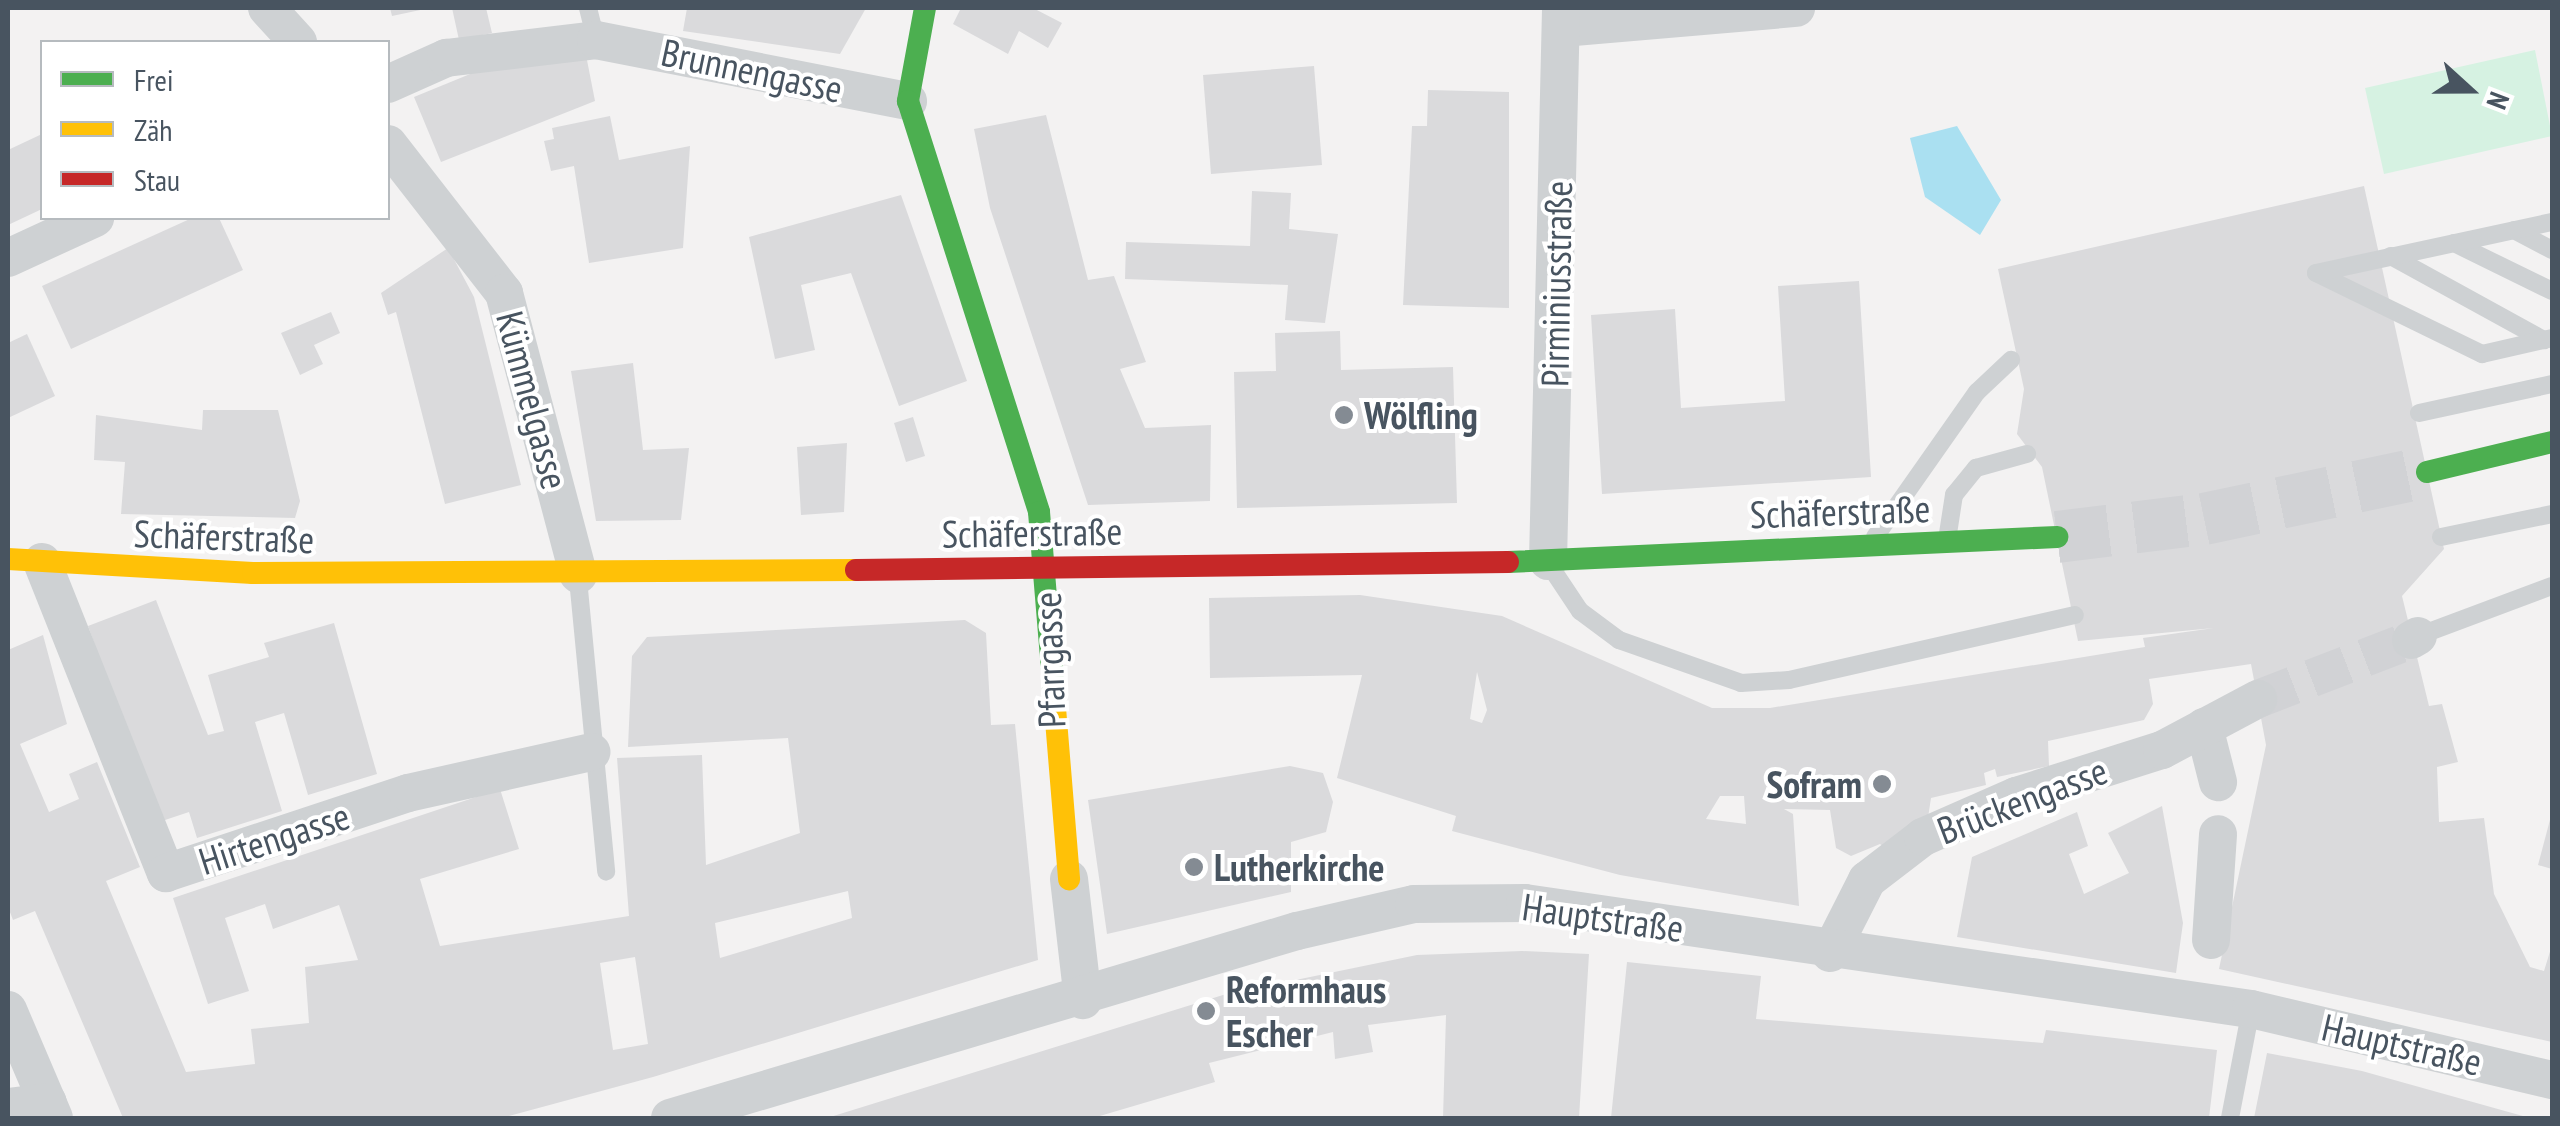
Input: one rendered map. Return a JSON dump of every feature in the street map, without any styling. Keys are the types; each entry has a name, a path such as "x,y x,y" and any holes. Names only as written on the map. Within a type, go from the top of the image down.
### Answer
{"main road":[{"path":"908,101 925,8"},
{"name":"Pfarrgasse","path":"908,101 920,160 1028,461 1046,567 1068,880"},
{"path":"2427,472 2552,442"},
{"name":"Schäferstraße","path":"25,560 578,574 1548,561 1872,543 2057,538"}],"street":[{"path":"266,8 296,40"},
{"path":"1562,18 1796,8"},
{"name":"Pirminiusstraße","path":"1548,561 1562,18"},
{"name":"Brunnengasse","path":"390,83 446,58 592,24 908,101"},
{"name":"Kümmelgasse","path":"390,147 504,293 578,574"},
{"path":"8,258 92,220"},
{"name":"Hirtengasse","path":"25,560 166,873 408,793 592,752"},
{"name":"Brückengasse","path":"1830,952 1867,880 1923,837 2204,726 2258,700"},
{"path":"2204,726 2218,782"},
{"path":"2211,940 2218,834"},
{"name":"Pfarrgasse","path":"1068,880 1083,1000"},
{"name":"Hauptstraße","path":"670,1118 1083,1000 1297,931 1414,904 1526,903 1830,952 2251,1009 2552,1080"},
{"path":"8,1010 50,1110 8,1106"}],"lane":[{"path":"2548,339 2482,354 2316,273 2552,222"},
{"path":"2514,230 2552,250"},
{"path":"2454,242 2552,290"},
{"path":"2390,256 2548,339"},
{"path":"1872,543 1978,392 2012,360"},
{"path":"2419,413 2552,384"},
{"path":"1946,542 1963,481 1990,460 2027,454"},
{"path":"2441,537 2552,514"},
{"path":"1548,561 1580,611 1619,640 1741,682 2075,614"},
{"path":"578,574 606,872"},
{"path":"2414,638 2552,586"},
{"path":"2230,1118 2251,1009"}],"green space":[{"path":"2535,50 2552,136 2384,174 2365,88"}],"water":[{"path":"1957,126 2001,200 1980,235 1925,197 1910,138"}],"building":[{"path":"390,8 425,8 425,9 392,16"},
{"path":"452,8 486,8 492,33 459,40"},
{"path":"687,8 866,8 840,54 683,31"},
{"path":"961,8 1033,8 1062,23 1048,48 1019,31 1008,54 953,24"},
{"path":"586,55 595,101 441,162 414,97 475,72"},
{"path":"1314,66 1322,165 1211,174 1203,75"},
{"path":"1428,90 1509,92 1509,308 1403,305 1412,126 1427,126"},
{"path":"1046,115 1088,280 1114,276 1146,362 1120,369 1145,428 1211,425 1210,501 1088,505 990,208 974,129"},
{"path":"610,116 619,160 690,146 683,248 589,263 574,166 551,171 544,141 554,139 552,128"},
{"path":"40,135 40,210 8,225 8,150"},
{"path":"2364,186 2444,549 2402,596 2429,706 2442,704 2458,762 2437,767 2439,822 2484,818 2494,894 2530,967 2544,971 2552,945 2552,1042 2219,969 2266,745 2251,664 2149,679 2153,704 2144,720 2048,741 2049,766 1997,777 1995,769 1984,773 1986,785 1931,798 1927,824 1888,850 1880,844 1851,856 1836,848 1830,810 1784,809 1793,814 1799,906 1620,875 1452,831 1456,816 1337,778 1362,675 1210,678 1209,598 1360,595 1502,616 1712,708 1770,708 2145,647 2143,638 2214,628 2078,641 2042,467 2017,434 2024,389 1998,269","holes":["1477,672 1487,710 1482,723 1470,719","1720,796 1744,796 1746,824 1706,819"]},
{"path":"1252,191 1291,193 1289,229 1338,234 1325,323 1285,320 1288,285 1125,279 1126,242 1250,246"},
{"path":"901,195 967,381 899,406 851,273 801,285 815,350 775,359 749,237"},
{"path":"188,220 220,220 243,270 71,349 42,286"},
{"path":"448,248 474,297 521,485 445,504 396,312 388,315 381,293"},
{"path":"1859,281 1871,477 1602,494 1591,315 1675,309 1681,408 1785,401 1778,286"},
{"path":"331,312 340,333 314,345 323,364 300,375 281,333"},
{"name":"Wölfling","path":"1340,331 1341,370 1453,367 1457,503 1237,508 1234,372 1276,371 1275,333"},
{"path":"27,334 55,396 8,418 8,343"},
{"path":"633,363 643,450 689,448 681,520 596,521 571,371"},
{"path":"203,410 278,410 300,501 295,518 121,514 125,462 94,460 96,415 202,430"},
{"path":"913,417 925,456 906,462 894,423"},
{"path":"847,443 844,512 801,515 797,447"},
{"path":"156,600 208,735 224,731 208,675 269,657 264,643 334,623 377,774 308,795 284,713 255,722 282,811 197,838 189,812 159,822 88,626"},
{"path":"965,620 986,633 991,725 1015,724 1038,960 653,1077 502,1118 123,1118 35,911 13,920 8,907 8,650 43,635 67,724 20,744 49,812 79,799 69,774 97,762 140,867 106,881 186,1072 255,1064 251,1029 309,1023 305,967 358,960 339,905 273,929 265,904 225,918 249,991 208,1004 173,898 500,789 519,849 420,879 440,946 629,916 617,758 702,755 706,865 800,833 788,738 628,747 632,656 647,637","holes":["848,891 852,918 720,958 715,923","635,957 648,1044 613,1050 600,963"]},
{"name":"Lutherkirche","path":"1290,766 1323,773 1333,802 1326,832 1291,842 1291,892 1107,934 1088,800"},
{"path":"2162,806 2183,923 2176,973 1957,937 1972,857 2077,812 2088,846 2069,854 2084,894 2129,873 2108,833"},
{"path":"2552,817 2552,869 2538,865"},
{"path":"1522,951 1589,954 1579,1118 1443,1118 1446,1015 1368,1025 1373,1052 1335,1059 1333,1032 1209,1063 1215,1082 1093,1118 827,1118 1223,995 1417,955"},
{"path":"1627,962 1761,976 1756,1019 2043,1043 2046,1030 2217,1050 2209,1118 1611,1118"},
{"path":"2267,1053 2362,1071 2530,1118 2254,1118"}],"tunnel":[{"path":"2057,537 2204,519 2427,472"},
{"path":"2258,699 2411,640"}],"traffic: fast":[{"path":"925,8 908,101 1039,512 1055,708"},
{"path":"2427,472 2552,442"},
{"path":"1508,562 2057,537"}],"traffic: slow":[{"path":"8,559 253,573 856,570"},
{"path":"1055,708 1069,879"}],"traffic: jam":[{"path":"856,570 1508,562"}],"place":[{"name":"Wölfling","path":"1344,415"},
{"name":"Sofram","path":"1882,784"},
{"name":"Lutherkirche","path":"1194,867"},
{"name":"Reformhaus Escher","path":"1206,1011"}]}
